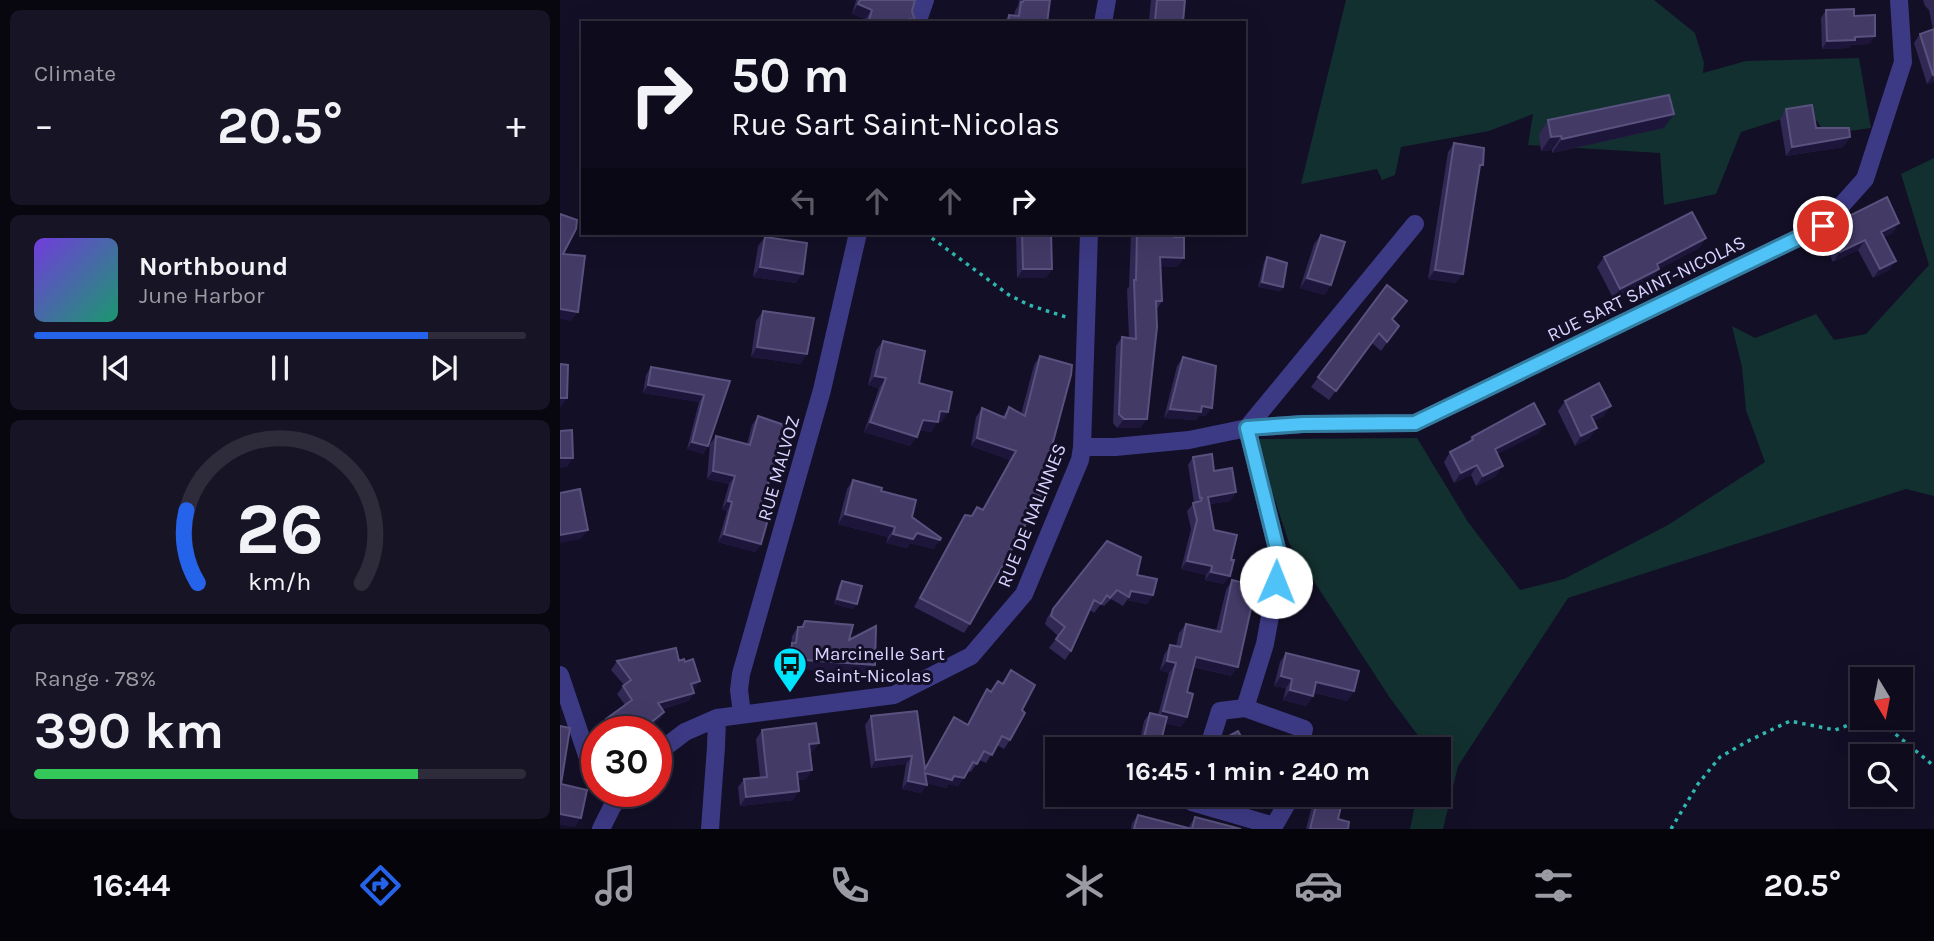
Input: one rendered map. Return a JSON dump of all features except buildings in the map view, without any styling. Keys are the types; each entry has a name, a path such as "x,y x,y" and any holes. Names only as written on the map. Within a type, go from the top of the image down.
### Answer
{"street":[{"path":"918,21 925,0"},
{"path":"1103,21 1107,0"},
{"name":"RUE SART SAINT-NICOLAS","path":"1082,447 1115,447 1189,440 1247,428 1303,424 1415,423 1823,226 1865,178 1903,62 1899,0"},
{"path":"1245,708 1265,644 1280,561 1247,428 1415,224"},
{"name":"RUE MALVOZ","path":"742,714 739,690 741,674 822,390 858,235"},
{"name":"RUE DE NALINNES","path":"672,742 685,732 717,718 894,695 971,656 1024,594 1080,460 1088,235"},
{"path":"560,675 581,737"},
{"path":"1212,737 1220,711 1245,708 1304,729 1302,737"},
{"path":"710,829 717,718"},
{"path":"601,829 612,807"},
{"path":"1209,807 1273,826 1285,807"}],"path":[{"path":"928,235 1009,295 1029,305 1086,323"},
{"path":"1671,829 1698,784 1720,757 1730,751 1790,721 1835,730 1850,725"},
{"path":"1890,730 1934,766"}],"green space":[{"path":"1346,0 1654,0 1695,33 1704,63 1703,73 1746,61 1859,58 1871,128 1826,134 1809,110 1741,132 1716,194 1664,205 1660,153 1528,145 1533,114 1489,131 1401,147 1395,175 1382,180 1377,169 1301,184"},
{"path":"1934,158 1934,496 1906,489 1568,598 1458,766 1451,795 1451,737 1419,737 1390,698 1289,543 1255,439 1417,438 1468,522 1520,590 1564,579 1668,525 1765,462 1746,410 1742,367 1732,326 1755,338 1816,314 1834,340 1866,334 1929,265 1901,174"},
{"path":"1415,807 1448,807 1443,829 1410,829"}],"place":[{"name":"Marcinelle Sart Saint-Nicolas","path":"790,694"}],"route":[{"path":"1276,582 1280,561 1247,428 1303,424 1415,423 1823,226"}]}
